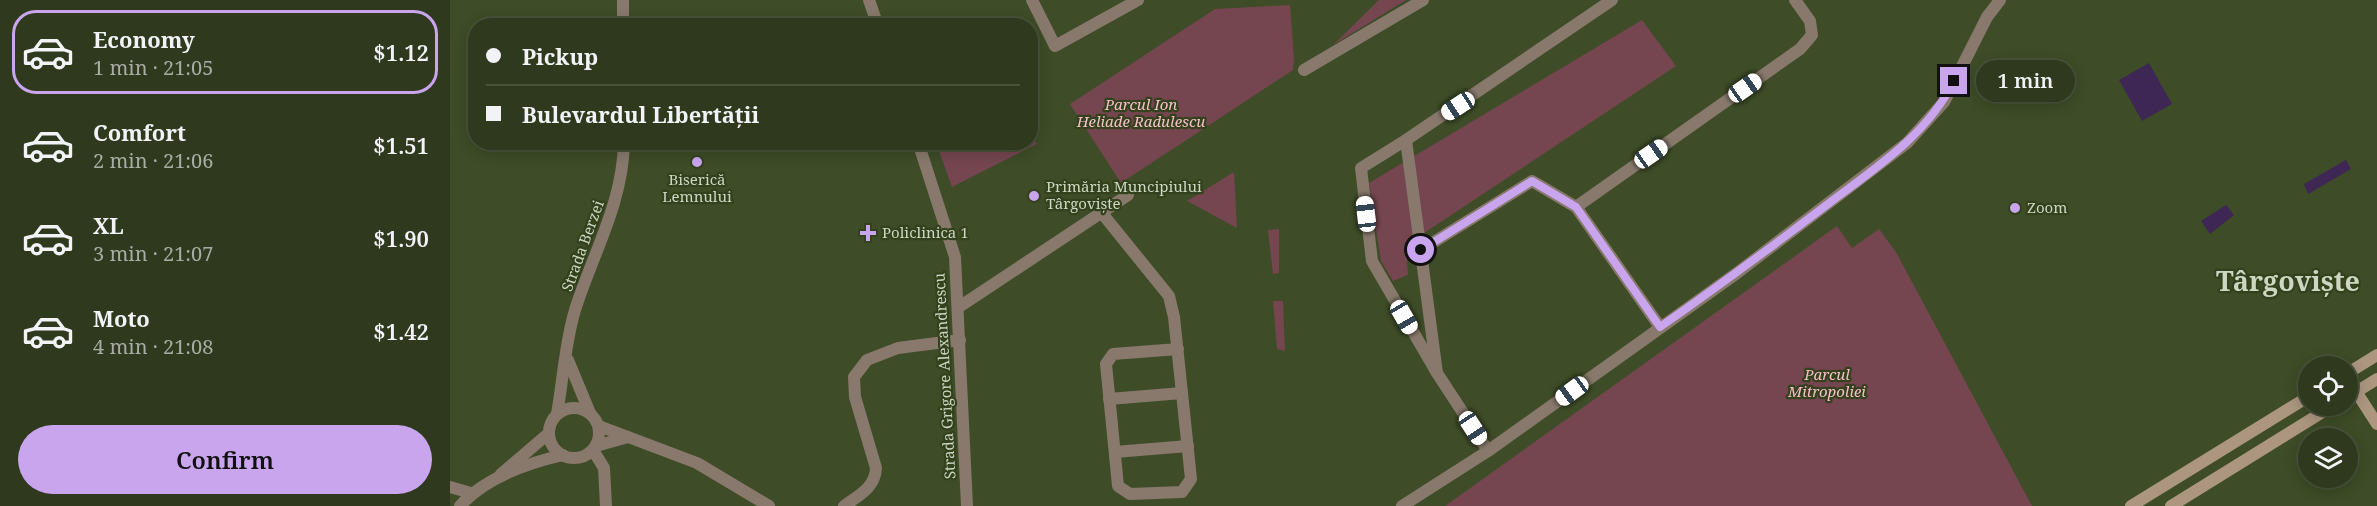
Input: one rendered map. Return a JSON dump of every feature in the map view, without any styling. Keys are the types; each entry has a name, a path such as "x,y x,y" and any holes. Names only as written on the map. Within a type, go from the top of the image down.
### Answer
{"main road":[{"path":"2358,367 2377,355"},
{"path":"2358,390 2377,379"},
{"path":"2358,401 2377,424"},
{"path":"2131,506 2298,403"},
{"path":"2171,506 2316,416"}],"street":[{"path":"623,0 623,18"},
{"path":"869,0 875,18"},
{"path":"1032,0 1055,46 1138,0"},
{"path":"1304,70 1423,0"},
{"path":"1488,451 1437,373 1372,261 1361,168 1612,0"},
{"path":"1576,207 1800,49 1812,34 1809,21 1795,0"},
{"path":"1402,506 1488,451 1737,273 1907,143 1924,127 1944,102 1994,3"},
{"path":"1406,140 1437,373"},
{"name":"Strada Berzei","path":"557,414 576,307 621,184 623,150"},
{"name":"Strada Grigore Alexandrescu","path":"921,150 955,257 967,506"},
{"path":"1421,250 1532,181 1576,207 1660,327"},
{"path":"959,307 1128,195"},
{"path":"1101,212 1169,296 1178,350 1188,446 1191,479 1182,492 1130,494 1118,486 1106,364 1113,354 1178,350"},
{"path":"844,506 871,486 876,468 855,397 854,377 867,360 898,348 960,340"},
{"path":"567,359 590,413 599,426 697,464 769,506"},
{"path":"1109,399 1182,393"},
{"path":"563,455 554,447 549,434 551,423 557,414 574,407 590,413"},
{"path":"594,448 599,438 599,426"},
{"path":"460,506 471,493 493,480 549,434"},
{"path":"493,480 563,455 580,457 594,448 628,437"},
{"path":"1115,452 1188,446"},
{"path":"594,448 604,468 606,506"},
{"path":"450,487 471,493"}],"green space":[{"path":"1379,0 1406,0 1333,45"},
{"name":"Parcul Ion Heliade Radulescu","path":"1290,5 1293,70 1121,183 1070,104 1215,9"},
{"path":"1642,20 1676,66 1406,245 1408,275 1393,281 1381,261 1369,183"},
{"path":"939,150 1025,150 952,187"},
{"path":"1234,172 1237,228 1187,201"},
{"name":"Parcul Mitropoliei","path":"1837,226 1852,248 1879,229 1896,252 2032,506 1445,506"},
{"path":"1279,229 1279,273 1273,274 1268,230"},
{"path":"1273,301 1283,301 1285,351 1277,349"}],"shaded area":[{"path":"2149,63 2172,104 2142,121 2119,80"},
{"path":"2346,160 2351,169 2308,194 2304,184"},
{"path":"2226,205 2234,215 2210,234 2201,221"}],"place":[{"name":"Biserică Lemnului","path":"697,162"},
{"name":"Primăria Muncipiului Târgoviște","path":"1034,196"},
{"name":"Zoom","path":"2015,208"},
{"name":"Policlinica 1","path":"868,233"}],"district":[{"name":"Târgoviște","path":"2288,282"}],"route":[{"path":"1421,250 1532,181 1576,207 1660,327 1737,273 1907,143 1924,127 1944,102 1954,81"}]}
